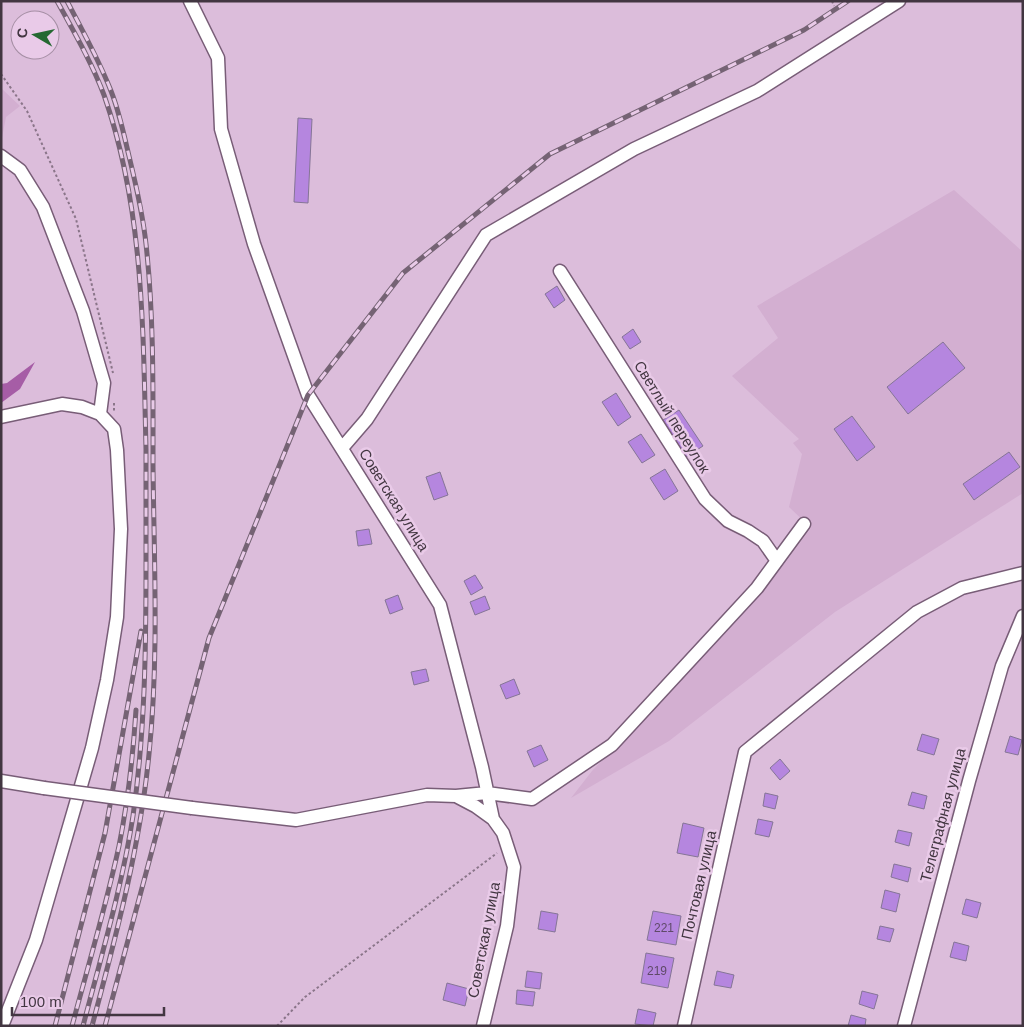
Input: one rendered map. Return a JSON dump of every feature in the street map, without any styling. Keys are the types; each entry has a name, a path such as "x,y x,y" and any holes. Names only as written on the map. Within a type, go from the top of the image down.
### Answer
{"street":[{"name":"Советская улица","path":"190,1 218,58 221,129 254,244 308,395 440,605 493,819 503,833 514,867 507,926 483,1026"},
{"path":"342,448 367,419 486,235 634,149 756,91 899,1"},
{"path":"1,156 20,170 43,207 82,311 104,382 100,414"},
{"name":"Светлый переулок","path":"560,271 704,499 728,521 763,541 777,560"},
{"path":"1,417 62,404 82,407 100,414 114,429 117,450 121,529 116,617 107,680 92,748 36,940 2,1026"},
{"path":"1,781 192,808 296,820 427,795 456,796 487,793 532,799 612,746 757,588 804,524"},
{"name":"Почтовая улица","path":"684,1026 745,752 917,612 962,588 1023,573"},
{"name":"Телеграфная улица","path":"904,1026 969,781 1002,666 1023,616"},
{"path":"456,796 475,806 493,819"}],"path":[{"path":"832,1 834,6"},
{"path":"1,74 26,111 76,219 114,377"},
{"path":"114,403 114,429"},
{"path":"277,1026 305,997 507,846"}],"shaded area":[{"path":"1,88 20,106 6,117 1,143"},
{"path":"954,190 1023,252 1023,493 835,612 669,741 571,798 592,771 764,591 811,528 789,507 802,454 793,443 799,439 732,376 778,338 757,306"},
{"path":"35,362 20,389 1,403 1,384 7,383"}],"building":[{"path":"298,118 312,119 308,203 294,202"},
{"path":"557,286 565,300 554,308 545,294"},
{"path":"633,329 641,342 630,349 622,337"},
{"path":"943,342 965,368 908,414 887,387"},
{"path":"616,393 631,417 618,426 602,402"},
{"path":"679,410 703,446 686,457 663,420"},
{"path":"852,416 875,447 857,461 834,429"},
{"path":"641,434 655,455 642,463 628,442"},
{"path":"1009,452 1020,467 974,500 963,484"},
{"path":"665,469 678,491 664,500 650,478"},
{"path":"440,472 448,495 434,500 426,477"},
{"path":"369,529 372,544 358,546 356,531"},
{"path":"475,575 483,588 471,595 464,581"},
{"path":"398,595 403,609 390,614 385,600"},
{"path":"485,596 490,609 475,615 470,602"},
{"path":"426,669 429,681 414,685 411,672"},
{"path":"514,679 520,694 506,699 500,685"},
{"path":"922,734 939,739 934,755 917,750"},
{"path":"1010,736 1022,740 1018,755 1005,752"},
{"path":"541,745 548,760 534,767 527,751"},
{"path":"780,759 790,771 780,780 770,768"},
{"path":"912,792 927,796 924,809 908,805"},
{"path":"765,793 778,796 775,809 763,806"},
{"path":"758,819 773,822 769,837 755,834"},
{"path":"683,823 704,828 698,857 677,853"},
{"path":"898,830 912,833 909,846 895,842"},
{"path":"894,864 911,868 908,882 891,877"},
{"path":"885,890 900,894 896,912 881,908"},
{"path":"966,899 981,903 977,918 962,914"},
{"path":"541,911 558,914 555,932 538,929"},
{"path":"653,911 681,916 676,945 647,940"},
{"path":"880,926 894,929 890,942 877,939"},
{"path":"954,942 969,946 966,961 950,957"},
{"path":"646,953 674,958 668,988 641,983"},
{"path":"527,971 542,973 540,989 525,987"},
{"path":"717,971 734,975 731,988 714,985"},
{"path":"447,983 469,989 465,1006 443,1000"},
{"path":"517,990 535,992 533,1006 516,1004"},
{"path":"862,991 878,995 874,1009 859,1004"},
{"path":"638,1009 656,1013 653,1026 635,1024"},
{"path":"851,1015 866,1019 865,1026 848,1026"}],"railway":[{"path":"57,1 88,59 104,95 117,138 127,182 139,270 145,404 145,659 137,785 123,869 83,1026"},
{"path":"67,1 106,79 123,131 145,233 153,354 155,646 149,754 140,823 133,857 92,1026"},
{"path":"105,1026 209,638 308,395 403,273 550,154 804,30 848,1"},
{"path":"55,1026 105,833 141,631"},
{"path":"72,1026 103,914 119,846 130,778 136,710"}]}
